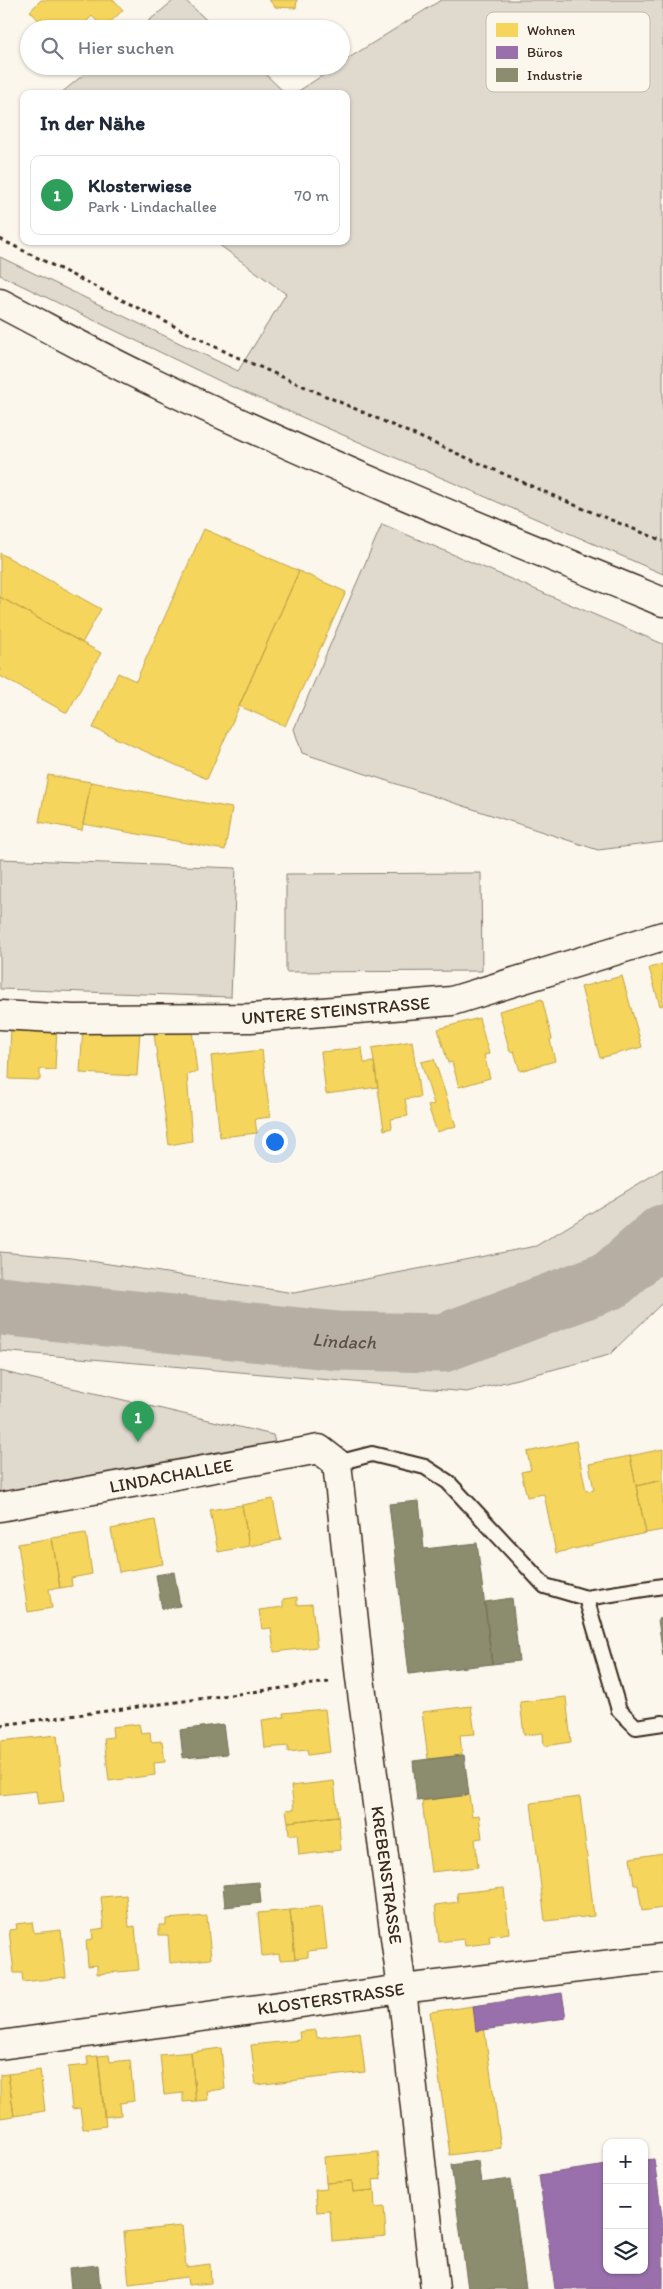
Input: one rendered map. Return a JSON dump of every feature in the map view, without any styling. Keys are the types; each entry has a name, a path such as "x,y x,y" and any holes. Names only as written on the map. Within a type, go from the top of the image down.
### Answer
{"street":[{"path":"0,304 150,381 291,446 434,509 663,602"},
{"name":"UNTERE STEINSTRASSE","path":"0,1015 73,1019 251,1018 452,1001 663,936"},
{"name":"LINDACHALLEE","path":"0,1507 319,1449 337,1463"},
{"name":"KREBENSTRASSE","path":"337,1463 360,1678 402,1989 435,2289"},
{"name":"KLOSTERSTRASSE","path":"0,2045 402,1989 663,1958"}],"lane":[{"path":"337,1463 372,1454 425,1467 448,1482 545,1586 586,1598 663,1586"},
{"path":"586,1598 619,1710 636,1727 663,1723"}],"path":[{"path":"0,239 230,354 568,502 663,541"},
{"path":"0,1725 360,1678"}],"shaded area":[{"path":"174,0 185,0 206,20 150,20"},
{"path":"441,0 663,0 663,574 228,385 0,275 0,257 238,371 286,294 219,245 350,245 350,90 300,90 323,75 350,75 350,57"},
{"path":"83,75 266,75 282,90 65,90"},
{"path":"382,524 663,644 663,842 598,850 302,753 294,729"},
{"path":"0,859 236,868 231,997 0,989"},
{"path":"481,873 482,971 286,972 286,874"},
{"path":"663,1169 663,1302 609,1355 467,1392 0,1351 0,1252 71,1258 294,1293 536,1246"},
{"path":"0,1371 273,1435 277,1449 0,1502"}],"building: Wohnen":[{"path":"41,0 114,0 123,10 112,20 96,20 92,16 88,20 38,20 30,11"},
{"path":"269,0 297,0 296,8 275,7"},
{"path":"204,529 299,571 207,779 93,728 118,673 136,681"},
{"path":"0,553 101,609 82,643 0,597"},
{"path":"299,571 346,592 285,726 239,706"},
{"path":"0,597 101,653 67,713 0,676"},
{"path":"48,775 91,782 82,830 39,822"},
{"path":"91,782 232,808 225,850 83,824"},
{"path":"663,964 663,1005 660,1006 649,968"},
{"path":"622,976 642,1047 600,1058 581,987"},
{"path":"542,999 552,1039 550,1040 555,1061 520,1071 514,1051 510,1052 499,1011"},
{"path":"479,1018 489,1054 484,1055 490,1078 459,1087 452,1062 448,1063 438,1029"},
{"path":"11,1025 57,1026 55,1070 40,1069 40,1080 9,1079"},
{"path":"83,1027 140,1030 137,1076 80,1073"},
{"path":"192,1030 197,1072 187,1075 192,1141 169,1145 154,1034"},
{"path":"412,1041 420,1097 405,1099 408,1116 391,1119 392,1128 384,1130 372,1048"},
{"path":"362,1048 364,1063 374,1062 378,1087 326,1094 321,1052"},
{"path":"262,1050 270,1117 255,1119 257,1133 220,1137 211,1056"},
{"path":"434,1059 456,1126 437,1132 428,1106 434,1104 421,1062"},
{"path":"576,1441 586,1491 594,1490 589,1464 630,1456 646,1533 556,1553 544,1494 527,1497 521,1472 531,1470 527,1452"},
{"path":"663,1449 663,1480 636,1486 630,1456"},
{"path":"663,1480 663,1530 646,1533 636,1486"},
{"path":"273,1499 281,1540 249,1546 242,1505"},
{"path":"242,1505 249,1546 218,1552 210,1510"},
{"path":"155,1520 163,1564 119,1572 111,1529"},
{"path":"86,1533 92,1574 71,1578 72,1586 60,1588 52,1538"},
{"path":"52,1538 60,1588 49,1589 52,1608 28,1612 18,1544"},
{"path":"297,1597 297,1605 312,1604 317,1647 274,1652 271,1628 262,1629 259,1610 283,1607 283,1599"},
{"path":"566,1697 571,1742 544,1746 543,1733 524,1735 520,1702"},
{"path":"471,1706 475,1734 460,1735 462,1755 428,1759 422,1712"},
{"path":"325,1709 330,1752 308,1755 307,1750 288,1752 288,1746 265,1748 262,1720 284,1717 283,1713"},
{"path":"139,1724 141,1733 150,1732 151,1742 162,1741 165,1762 154,1763 155,1775 109,1781 104,1738 113,1737 112,1727"},
{"path":"57,1735 64,1801 38,1804 36,1791 0,1795 0,1741"},
{"path":"334,1781 338,1816 288,1822 286,1810 294,1809 291,1786"},
{"path":"469,1795 472,1816 479,1815 482,1838 475,1839 478,1867 431,1872 422,1801"},
{"path":"580,1797 594,1916 545,1921 531,1803"},
{"path":"338,1816 341,1850 299,1855 297,1834 289,1835 288,1822"},
{"path":"663,1853 663,1908 642,1911 638,1885 634,1885 630,1858"},
{"path":"504,1888 509,1933 489,1936 490,1943 465,1946 464,1939 439,1942 435,1905 458,1902 457,1893"},
{"path":"126,1895 129,1927 135,1926 139,1970 97,1974 97,1965 88,1966 86,1940 93,1939 92,1930 104,1928 101,1897"},
{"path":"322,1906 327,1949 308,1951 308,1957 295,1959 290,1910"},
{"path":"290,1910 295,1959 280,1960 279,1954 262,1956 258,1913"},
{"path":"207,1916 211,1959 170,1963 168,1935 159,1935 159,1925 166,1925 166,1919"},
{"path":"32,1922 34,1933 61,1930 66,1977 23,1982 22,1973 14,1973 9,1930 17,1929 16,1924"},
{"path":"481,2005 501,2148 450,2155 430,2012"},
{"path":"316,2030 317,2038 360,2032 365,2072 256,2085 251,2045 300,2040 299,2032"},
{"path":"221,2048 225,2089 207,2091 208,2100 196,2101 191,2052"},
{"path":"191,2052 196,2101 183,2102 183,2093 164,2095 160,2055"},
{"path":"109,2055 110,2062 130,2060 134,2101 120,2103 121,2115 104,2117 98,2056"},
{"path":"98,2056 106,2126 83,2129 80,2108 72,2109 68,2067 88,2065 87,2057"},
{"path":"40,2070 45,2111 14,2116 8,2074"},
{"path":"8,2074 14,2116 0,2118 0,2075"},
{"path":"378,2152 381,2179 373,2180 374,2190 353,2192 352,2181 326,2183 324,2157"},
{"path":"352,2181 353,2192 374,2190 375,2208 384,2207 386,2236 332,2241 330,2211 317,2212 315,2190 327,2189 326,2183"},
{"path":"182,2226 186,2267 210,2264 211,2283 188,2285 187,2277 129,2284 124,2232"}],"building: Büros":[{"path":"562,1993 566,2018 476,2031 473,2006"},
{"path":"654,2159 663,2224 663,2289 555,2289 539,2175 603,2166 603,2274 648,2274 648,2160"}],"building: Industrie":[{"path":"419,1501 424,1549 477,1543 492,1664 409,1674 389,1504"},
{"path":"174,1572 180,1606 162,1609 156,1575"},
{"path":"512,1598 519,1661 492,1664 485,1602"},
{"path":"663,1618 663,1656 658,1619"},
{"path":"223,1724 227,1754 183,1758 180,1730"},
{"path":"464,1755 469,1795 417,1801 413,1761"},
{"path":"259,1882 261,1903 225,1907 223,1885"},
{"path":"478,2161 481,2183 511,2179 526,2289 468,2289 451,2165"},
{"path":"98,2265 100,2289 71,2289 69,2268"}],"waterway":[{"name":"Lindach","path":"0,1306 338,1341 443,1343 611,1280 663,1234"}],"place":[{"name":"Klosterwiese","path":"138,1442"}]}
